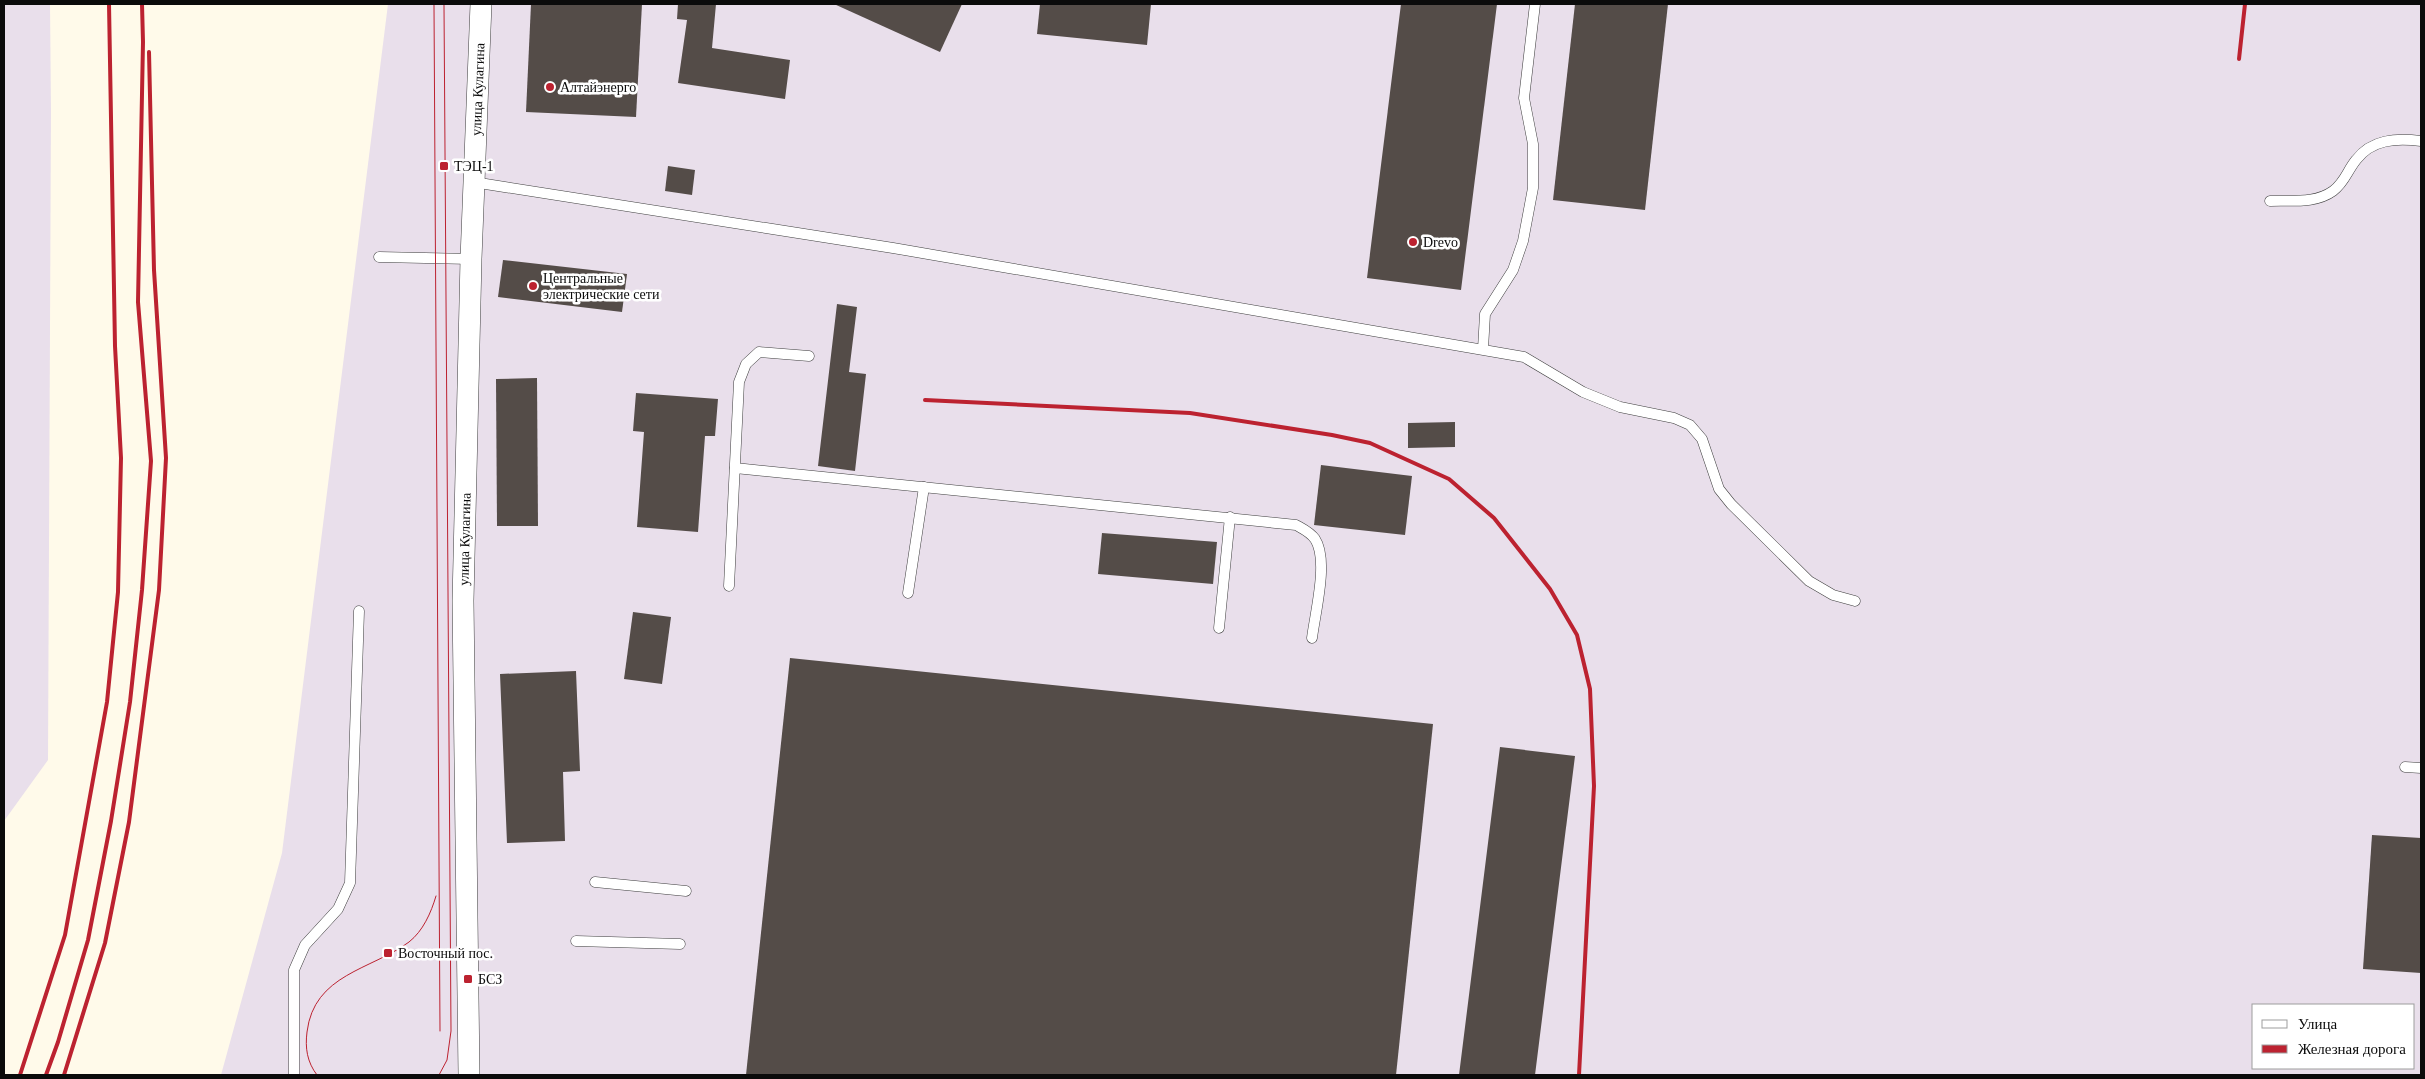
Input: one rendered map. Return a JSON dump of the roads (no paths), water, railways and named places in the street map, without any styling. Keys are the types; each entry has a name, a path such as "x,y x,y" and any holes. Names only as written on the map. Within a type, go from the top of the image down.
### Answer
{"street":[{"name":"улица Кулагина","path":"469,1075 463,601 473,182 480,4"}],"lane":[{"path":"1483,349 1485,314 1513,270 1523,241 1532,188 1533,144 1524,98 1535,4"},
{"path":"2270,201 2314,200 2332,192 2344,181 2355,161 2367,148 2386,140 2402,138 2421,141"},
{"path":"473,182 894,248 1524,357 1583,392 1620,408 1674,418 1690,425 1702,439 1719,489 1731,504 1810,580 1833,595 1855,601"},
{"path":"379,257 471,259"},
{"path":"729,586 738,382 746,364 759,352 809,356"},
{"path":"735,468 1230,517 1296,526 1307,531 1315,539 1322,560 1312,638"},
{"path":"908,593 924,487"},
{"path":"1218,628 1230,517"},
{"path":"294,1075 294,970 305,945 338,909 350,883 359,611"},
{"path":"2405,767 2421,768"},
{"path":"595,882 686,891"},
{"path":"576,941 680,944"}],"tram line":[{"path":"434,4 440,1031"},
{"path":"439,1075 447,1060 451,1031 444,4"},
{"path":"317,1075 309,1060 306,1038 312,1013 321,997 332,985 346,976 394,952 414,938 426,921 436,896"}],"railway":[{"path":"20,1075 65,935 107,702 118,592 121,458 115,346 109,4"},
{"path":"46,1075 58,1042 88,940 111,821 130,702 142,590 151,461 138,302 143,42 142,4"},
{"path":"2239,59 2245,4"},
{"path":"64,1075 105,943 129,822 159,590 166,458 154,270 149,52"},
{"path":"925,400 1190,413 1332,435 1370,443 1449,479 1494,518 1550,589 1577,635 1590,689 1594,786 1579,1075"}],"place":[{"name":"Алтайэнерго","path":"550,87"},
{"name":"ТЭЦ-1","path":"444,166"},
{"name":"Drevo","path":"1413,242"},
{"name":"Центральные электрические сети","path":"533,286"},
{"name":"Восточный пос.","path":"388,953"},
{"name":"БСЗ","path":"468,979"}]}
